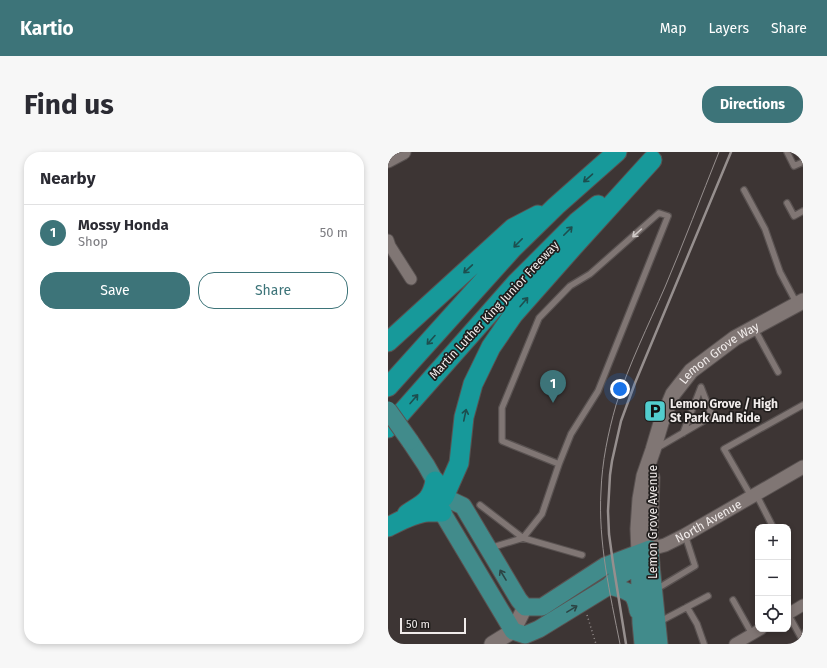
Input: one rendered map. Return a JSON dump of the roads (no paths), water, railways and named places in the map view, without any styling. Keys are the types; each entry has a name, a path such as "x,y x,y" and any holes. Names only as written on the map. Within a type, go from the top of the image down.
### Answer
{"highway":[{"path":"388,387 508,254 556,206 617,152"},
{"path":"395,524 443,505 459,463 464,417 473,384 491,347 513,315 657,156"},
{"name":"Martin Luther King Junior Freeway","path":"388,428 516,283 577,222 657,156"},
{"path":"388,342 513,228 556,206"},
{"path":"395,524 406,514 426,502 432,492 434,481"}],"main road":[{"path":"388,160 403,152"},
{"name":"Lemon Grove Way","path":"653,450 661,423 673,394 691,371 736,338 800,302"},
{"path":"388,410 410,441 434,481 443,505 464,550 517,638"},
{"name":"Lemon Grove Avenue","path":"643,644 649,623 653,591 638,529 640,499 644,476 653,450"},
{"path":"443,505 463,506 519,600 525,607 517,638"},
{"path":"464,550 488,549"},
{"name":"Lemon Grove Avenue","path":"645,558 649,623 659,644"},
{"name":"North Avenue","path":"517,638 538,629 609,586 615,579 645,558"},
{"name":"North Avenue","path":"525,607 542,607 605,566 645,558"},
{"path":"609,586 616,587 632,595 649,623"},
{"path":"492,644 517,638"}],"street":[{"path":"389,245 411,279"},
{"name":"North Avenue","path":"645,558 665,545 803,467"},
{"path":"791,612 803,606"},
{"path":"735,644 757,632"}],"lane":[{"path":"787,152 794,166 803,162"},
{"path":"744,190 765,229 780,272 800,302"},
{"path":"787,203 794,216 803,211"},
{"path":"488,549 524,538 542,514 571,434 598,391 668,216 659,213 590,274 570,286 539,318 502,408 502,441 559,464"},
{"path":"754,328 778,372"},
{"path":"653,450 683,433 712,416 701,387 683,433"},
{"path":"771,524 724,449 803,405"},
{"path":"480,505 524,538 582,556"},
{"path":"653,591 695,566 685,535"},
{"path":"649,623 687,607 708,596"},
{"path":"733,600 755,629"},
{"path":"687,607 697,624 704,644"},
{"path":"791,619 803,641"}],"tram line":[{"path":"620,644 612,606 601,529 602,480 608,437 616,405 627,375 665,287 719,152"}],"railway":[{"path":"626,644 609,534 608,511 612,461 621,421 635,383 731,152"}],"place":[{"name":"Mossy Honda","path":"553,403"},
{"name":"Lemon Grove / High St Park And Ride","path":"655,411"}]}
